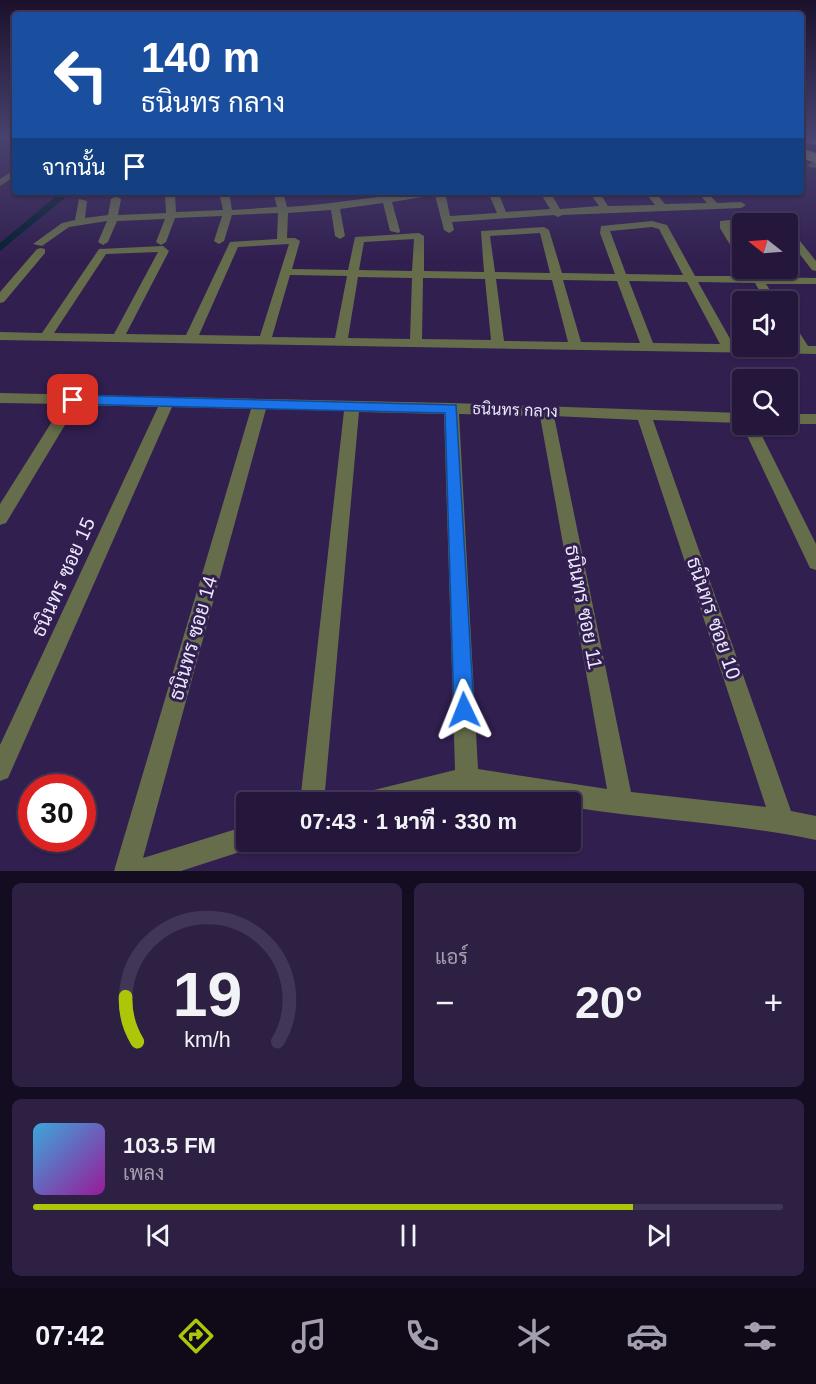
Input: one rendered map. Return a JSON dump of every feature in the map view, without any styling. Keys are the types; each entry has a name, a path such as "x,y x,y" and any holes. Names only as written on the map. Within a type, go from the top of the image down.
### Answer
{"street":[{"path":"219,241 228,213 225,195"},
{"path":"279,195 283,211 282,238"},
{"path":"0,299 40,248 58,230 80,221 283,211 409,195"},
{"path":"441,195 449,230"},
{"path":"494,195 503,216"},
{"path":"547,195 558,214"},
{"path":"596,195 605,209"},
{"path":"652,195 663,208"},
{"path":"705,195 715,206"},
{"path":"161,242 171,215 170,196"},
{"path":"388,197 395,231"},
{"path":"103,242 113,218 116,199"},
{"path":"80,221 82,201"},
{"path":"338,204 340,236"},
{"path":"446,219 558,214 605,209 741,205"},
{"path":"732,222 724,223 732,240"},
{"path":"648,347 604,233 605,228 652,224 663,227 728,348"},
{"path":"498,345 485,233 544,231 576,346"},
{"path":"341,342 359,239 419,236 416,343"},
{"path":"191,339 234,244 295,241 265,340"},
{"path":"798,246 816,268"},
{"path":"45,336 103,251 163,249 118,338"},
{"path":"286,272 816,281"},
{"path":"758,280 765,291"},
{"path":"0,336 810,350"},
{"path":"798,336 810,350"},
{"name":"ธนินทร กลาง","path":"0,398 451,408 732,418"},
{"path":"0,518 73,400"},
{"name":"ธนินทร ซอย 15","path":"0,770 167,402"},
{"name":"ธนินทร ซอย 14","path":"127,871 260,404"},
{"path":"313,792 352,406"},
{"path":"451,408 467,779"},
{"name":"ธนินทร ซอย 11","path":"546,411 621,803"},
{"name":"ธนินทร ซอย 10","path":"644,416 783,821"},
{"path":"798,419 816,419"},
{"path":"753,435 816,562"},
{"path":"414,792 467,779 621,803 783,821 816,828"},
{"path":"141,871 236,841"}],"waterway":[{"path":"0,248 63,195"}],"route":[{"path":"73,400 451,408 464,710"}]}
